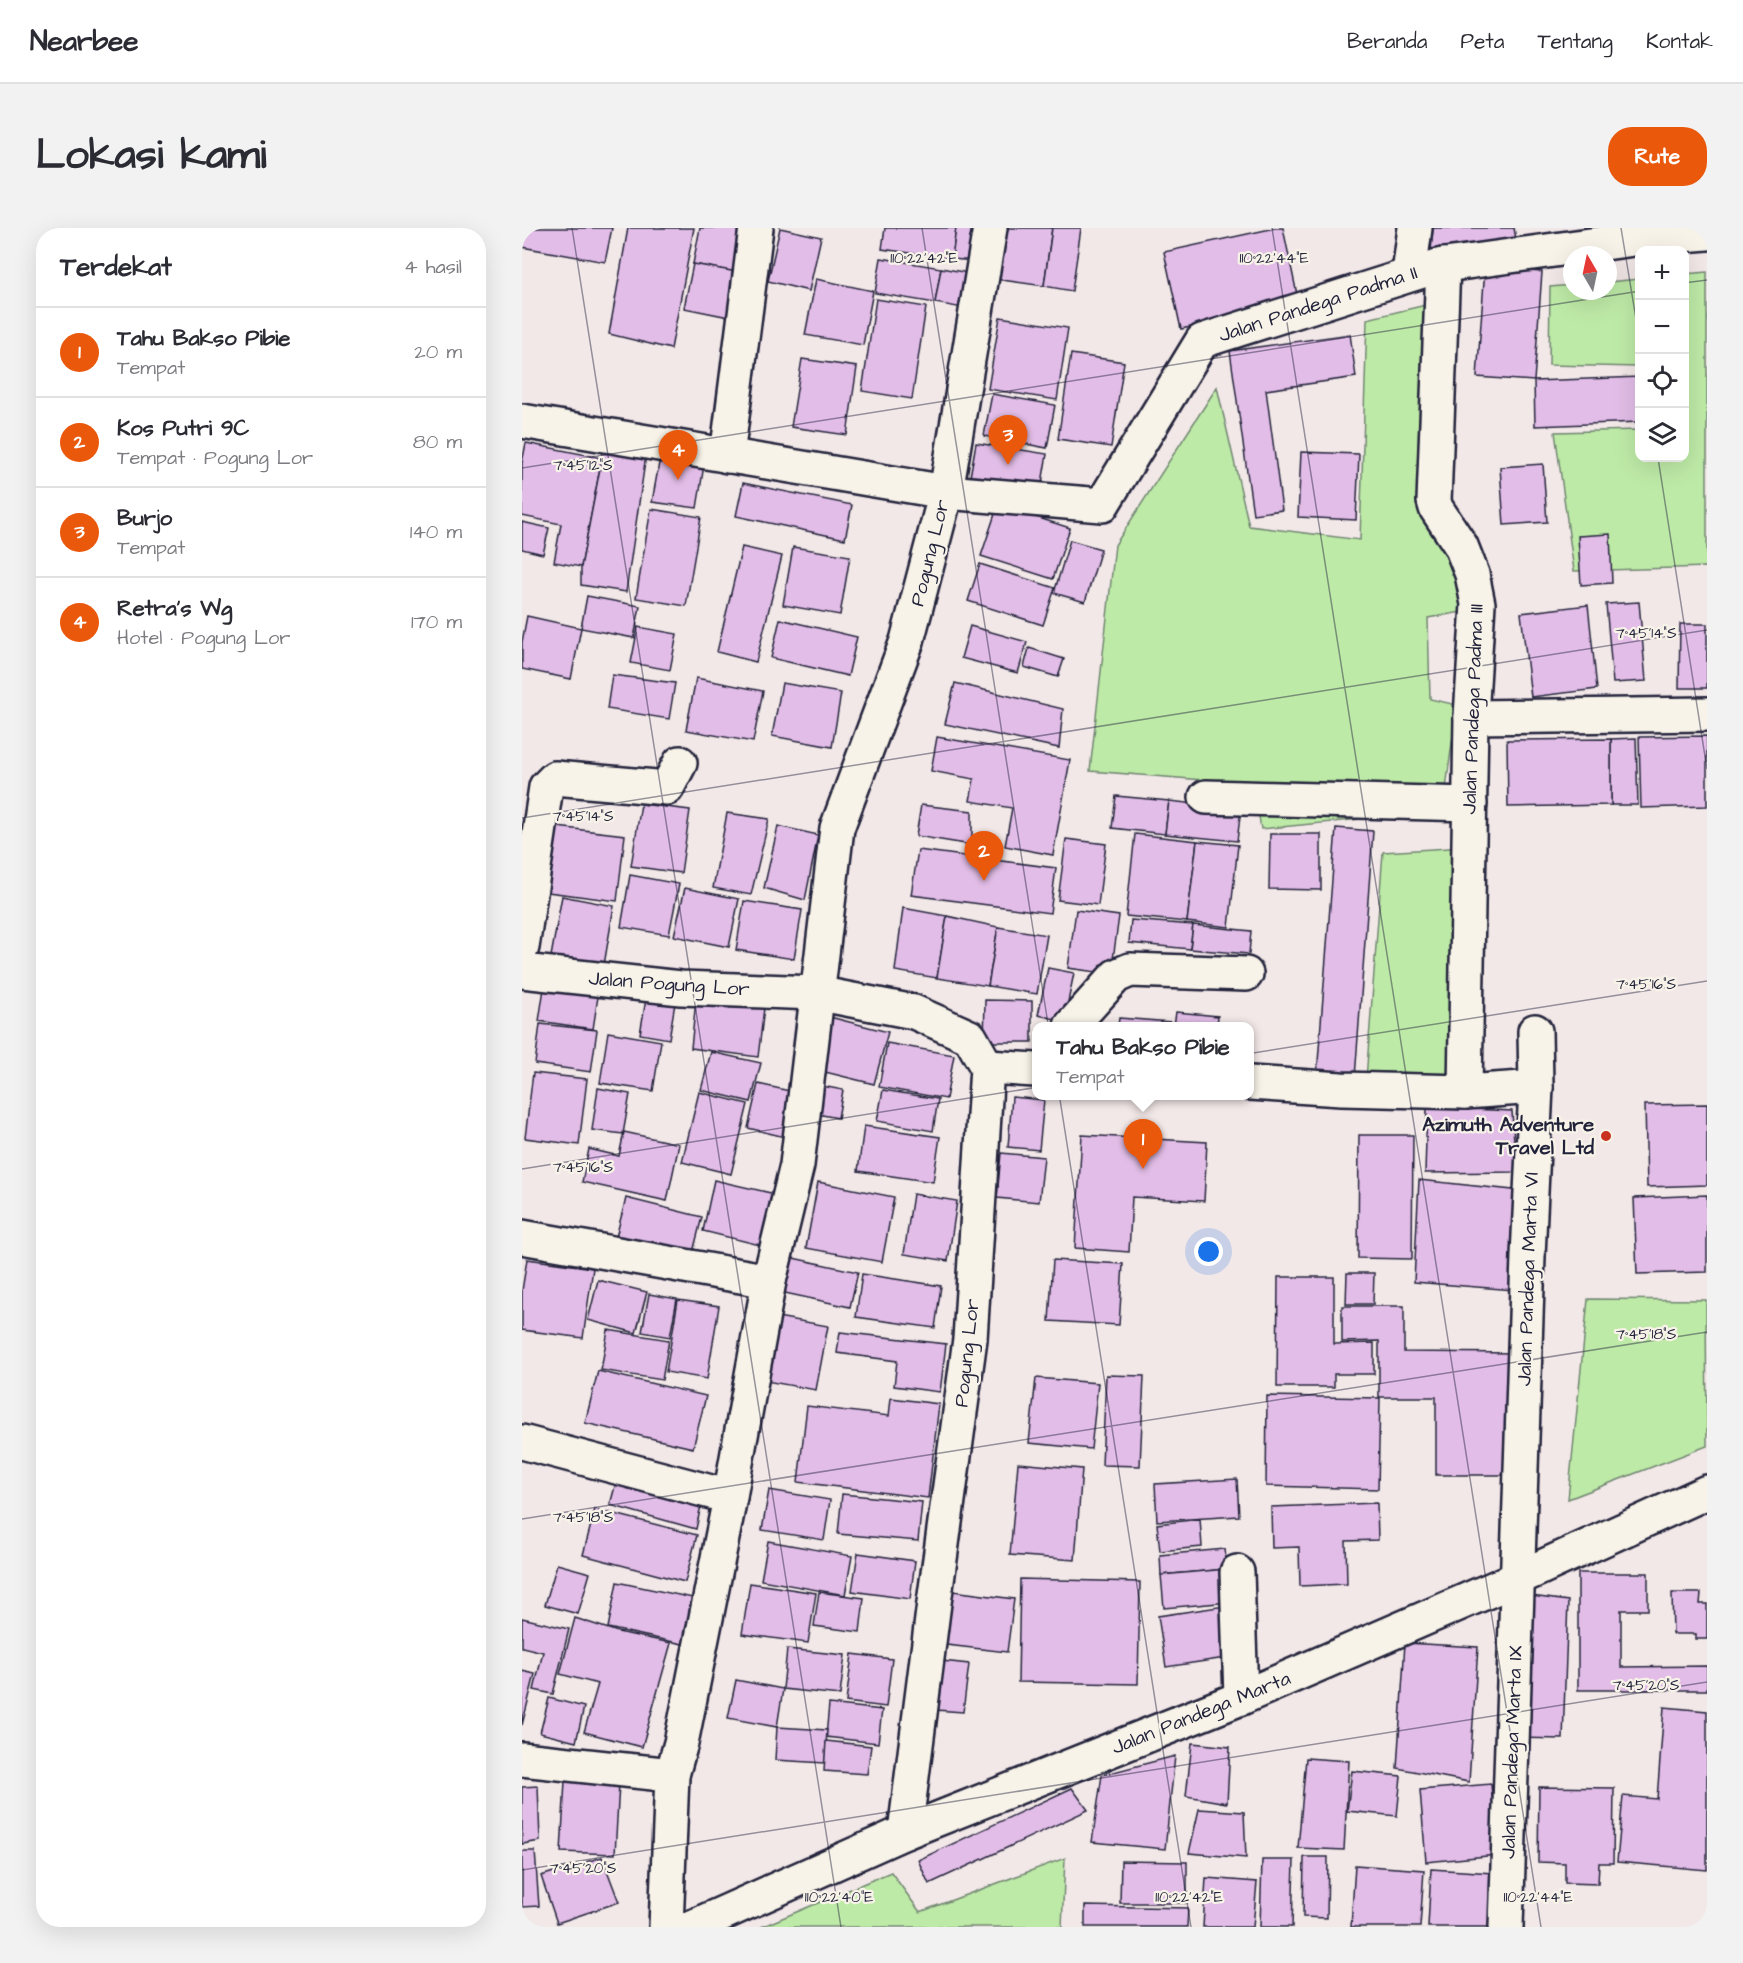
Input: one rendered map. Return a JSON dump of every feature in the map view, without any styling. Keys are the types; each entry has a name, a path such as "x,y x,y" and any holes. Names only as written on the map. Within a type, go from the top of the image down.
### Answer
{"street":[{"path":"727,456 756,228"},
{"path":"946,492 990,228"},
{"path":"1409,274 1415,228"},
{"name":"Jalan Pandega Padma II","path":"946,492 1102,505 1202,341 1443,265 1634,239 1707,233"},
{"name":"Jalan Pandega Padma III","path":"1443,265 1434,501 1436,508 1461,546 1473,574 1478,604 1471,717 1465,1092"},
{"name":"Pogung Lor","path":"522,421 946,492 907,641 837,828 797,1165 769,1281 730,1497 681,1743 672,1775 666,1927"},
{"path":"1471,717 1707,714"},
{"path":"522,947 546,787 555,778 667,788 680,763"},
{"path":"1206,797 1470,804"},
{"path":"1075,1022 1116,976 1130,970 1246,974"},
{"name":"Jalan Pogung Lor","path":"522,971 681,988 816,993"},
{"path":"816,993 914,1012 970,1037 987,1067 1032,1070"},
{"name":"Jalan Pandega Marta VI","path":"1518,1578 1527,1268 1536,1087 1535,1031"},
{"name":"Pogung Lor","path":"905,1832 970,1339 987,1067"},
{"path":"1254,1083 1341,1089 1465,1092 1536,1087"},
{"path":"522,1238 769,1281"},
{"path":"522,1442 730,1497"},
{"name":"Jalan Pandega Marta","path":"693,1927 905,1832 1241,1698 1518,1578 1707,1492"},
{"path":"1237,1572 1241,1698"},
{"name":"Jalan Pandega Marta IX","path":"1511,1927 1518,1578"},
{"path":"522,1759 672,1775"}],"green space":[{"path":"1707,272 1707,567 1574,571 1555,432 1635,430 1635,462 1689,462 1689,274"},
{"path":"1635,279 1635,367 1549,365 1550,287 1563,286 1563,300 1617,300 1617,281"},
{"path":"1430,304 1428,519 1460,558 1468,611 1428,618 1430,699 1457,705 1443,811 1261,829 1254,784 1090,771 1115,545 1217,387 1249,526 1360,540 1367,319"},
{"path":"1482,846 1474,1079 1365,1093 1383,852"},
{"path":"1588,1299 1706,1300 1707,1446 1568,1499"},
{"path":"1065,1858 1062,1927 761,1927 891,1872 920,1912"}],"building":[{"path":"522,228 612,228 605,262 522,247"},
{"path":"628,228 694,228 671,349 609,334"},
{"path":"700,228 745,228 737,272 693,264"},
{"path":"780,228 821,237 809,291 768,281"},
{"path":"885,228 956,228 952,259 882,249"},
{"path":"956,228 979,228 974,261 952,259"},
{"path":"1003,228 1052,228 1044,286 995,279"},
{"path":"1052,228 1081,228 1072,291 1044,286"},
{"path":"1283,228 1299,304 1181,329 1164,252"},
{"path":"1433,228 1514,228 1516,239 1431,251"},
{"path":"881,258 941,268 935,303 875,293"},
{"path":"693,264 737,272 729,317 684,308"},
{"path":"941,268 980,275 974,310 935,303"},
{"path":"1485,268 1542,272 1534,381 1477,377"},
{"path":"816,279 873,291 863,345 805,335"},
{"path":"876,299 926,307 912,399 862,391"},
{"path":"1000,317 1068,328 1057,400 988,389"},
{"path":"1350,334 1356,377 1266,390 1282,510 1253,514 1230,351"},
{"path":"1071,354 1124,362 1111,447 1058,439"},
{"path":"802,359 857,367 847,435 791,427"},
{"path":"1635,377 1635,422 1535,426 1534,381"},
{"path":"992,394 1055,405 1047,448 984,436"},
{"path":"526,443 602,458 581,567 554,562 561,524 522,516 522,463"},
{"path":"976,443 1047,454 1041,489 970,477"},
{"path":"601,449 646,455 626,592 581,585 581,567 602,458"},
{"path":"661,452 705,459 697,508 652,502"},
{"path":"1301,452 1359,454 1356,520 1298,517"},
{"path":"1543,464 1547,522 1504,525 1500,467"},
{"path":"743,483 852,505 845,539 736,516"},
{"path":"998,505 1070,528 1053,579 981,556"},
{"path":"651,509 701,517 686,606 636,598"},
{"path":"522,522 549,528 543,554 522,549"},
{"path":"1610,534 1612,583 1581,585 1578,536"},
{"path":"1070,540 1101,549 1085,602 1054,593"},
{"path":"742,547 782,556 756,662 717,652"},
{"path":"793,547 850,556 840,615 783,605"},
{"path":"980,564 1055,588 1043,625 968,601"},
{"path":"587,596 640,606 634,638 581,628"},
{"path":"1639,602 1646,681 1613,683 1606,604"},
{"path":"1588,605 1597,689 1531,697 1521,613"},
{"path":"527,616 581,628 571,679 522,669 522,642"},
{"path":"780,619 857,637 848,676 771,658"},
{"path":"1680,624 1707,624 1707,688 1679,688"},
{"path":"970,626 1027,642 1018,673 961,658"},
{"path":"638,627 677,634 670,670 631,663"},
{"path":"1029,648 1064,659 1058,677 1024,667"},
{"path":"612,675 675,683 669,719 607,709"},
{"path":"696,678 763,691 753,742 686,730"},
{"path":"782,683 841,693 832,747 772,736"},
{"path":"955,683 1063,709 1059,748 945,724"},
{"path":"1707,736 1707,806 1641,808 1639,737"},
{"path":"937,737 1070,760 1053,855 1005,846 1012,808 970,801 974,779 931,771"},
{"path":"1636,738 1638,805 1611,805 1611,739"},
{"path":"1611,739 1611,805 1508,807 1507,740"},
{"path":"1116,796 1169,801 1165,834 1112,828"},
{"path":"1169,801 1241,809 1237,841 1165,834"},
{"path":"641,804 690,810 681,873 631,866"},
{"path":"921,805 972,811 972,845 916,836"},
{"path":"727,813 769,819 751,895 713,888"},
{"path":"778,826 818,835 805,900 764,888"},
{"path":"557,827 625,835 617,901 548,892"},
{"path":"1336,828 1373,831 1355,1078 1317,1075"},
{"path":"1135,834 1197,841 1187,922 1126,916"},
{"path":"1270,834 1321,834 1321,890 1269,889"},
{"path":"1066,839 1106,844 1098,905 1058,900"},
{"path":"1197,841 1238,845 1229,927 1187,922"},
{"path":"918,850 1056,868 1050,913 911,895"},
{"path":"630,875 679,884 669,935 621,927"},
{"path":"685,888 739,899 729,947 674,936"},
{"path":"562,896 614,906 603,971 550,962"},
{"path":"744,901 802,910 794,959 736,950"},
{"path":"903,908 947,916 937,978 895,971"},
{"path":"1076,910 1119,916 1111,974 1068,968"},
{"path":"947,916 998,927 988,986 937,978"},
{"path":"1131,920 1193,925 1190,949 1129,943"},
{"path":"1193,925 1251,931 1249,954 1190,949"},
{"path":"998,927 1047,935 1037,994 988,986"},
{"path":"1048,968 1074,973 1064,1021 1038,1015"},
{"path":"545,982 599,990 593,1029 539,1021"},
{"path":"647,993 676,997 669,1039 640,1034"},
{"path":"696,1000 764,1008 758,1057 691,1048"},
{"path":"985,1000 1032,1001 1032,1042 984,1042"},
{"path":"1176,1012 1218,1016 1217,1022 1175,1022"},
{"path":"830,1017 888,1032 874,1084 817,1070"},
{"path":"1119,1018 1171,1022 1118,1022"},
{"path":"540,1024 597,1030 591,1072 535,1064"},
{"path":"608,1032 661,1041 653,1091 600,1083"},
{"path":"887,1043 954,1055 946,1099 879,1087"},
{"path":"711,1052 761,1063 751,1102 701,1090"},
{"path":"533,1073 587,1079 579,1145 525,1138"},
{"path":"758,1084 799,1093 789,1138 748,1128"},
{"path":"822,1086 843,1090 838,1118 817,1114"},
{"path":"598,1088 630,1094 623,1134 592,1130"},
{"path":"883,1090 938,1099 933,1131 877,1121"},
{"path":"699,1092 748,1104 731,1174 682,1162"},
{"path":"1012,1097 1044,1100 1039,1150 1008,1147"},
{"path":"1707,1104 1707,1185 1647,1187 1645,1105"},
{"path":"1427,1107 1512,1111 1516,1172 1425,1173"},
{"path":"864,1126 940,1137 933,1182 858,1171"},
{"path":"624,1132 679,1144 667,1201 582,1182 589,1149 619,1156"},
{"path":"1082,1135 1207,1142 1204,1201 1132,1197 1129,1252 1075,1248"},
{"path":"1359,1135 1413,1135 1412,1259 1358,1258"},
{"path":"1001,1153 1044,1157 1039,1202 997,1198"},
{"path":"714,1180 784,1196 772,1248 703,1231"},
{"path":"1419,1180 1522,1191 1514,1290 1414,1282"},
{"path":"818,1182 894,1197 882,1262 806,1248"},
{"path":"913,1194 957,1201 948,1261 904,1254"},
{"path":"1707,1195 1707,1272 1637,1274 1634,1198"},
{"path":"626,1198 702,1217 690,1264 614,1245"},
{"path":"779,1255 858,1272 850,1307 771,1290"},
{"path":"527,1259 593,1268 583,1338 522,1330 522,1291"},
{"path":"1053,1260 1123,1264 1119,1325 1049,1321"},
{"path":"1347,1273 1374,1273 1373,1304 1346,1304"},
{"path":"862,1274 941,1286 935,1328 856,1317"},
{"path":"1278,1277 1334,1277 1334,1344 1374,1343 1374,1374 1334,1374 1334,1387 1277,1387"},
{"path":"598,1280 647,1292 636,1333 588,1320"},
{"path":"649,1294 677,1299 670,1337 642,1332"},
{"path":"678,1300 719,1306 707,1379 666,1372"},
{"path":"1342,1306 1404,1306 1404,1352 1519,1353 1518,1475 1436,1475 1436,1397 1379,1397 1379,1341 1342,1342"},
{"path":"772,1316 828,1326 816,1390 760,1380"},
{"path":"608,1330 669,1340 662,1380 601,1370"},
{"path":"840,1332 946,1344 940,1392 894,1386 897,1361 837,1353"},
{"path":"598,1371 706,1396 693,1448 585,1423"},
{"path":"1106,1375 1144,1376 1140,1466 1102,1465"},
{"path":"1036,1378 1098,1383 1091,1449 1029,1443"},
{"path":"1267,1396 1380,1398 1378,1489 1266,1486"},
{"path":"891,1398 939,1404 928,1498 798,1482 807,1406 889,1416"},
{"path":"1018,1463 1082,1469 1075,1560 1010,1555"},
{"path":"619,1471 704,1491 696,1529 610,1505"},
{"path":"1237,1479 1239,1516 1157,1521 1155,1484"},
{"path":"769,1490 830,1500 824,1540 762,1530"},
{"path":"842,1494 922,1502 918,1541 838,1534"},
{"path":"1377,1503 1378,1540 1346,1541 1347,1584 1300,1586 1299,1547 1272,1548 1271,1507"},
{"path":"595,1509 697,1535 685,1582 583,1555"},
{"path":"1200,1519 1202,1547 1160,1551 1157,1524"},
{"path":"768,1541 852,1556 845,1595 761,1580"},
{"path":"1225,1549 1227,1569 1161,1575 1160,1555"},
{"path":"858,1553 915,1561 910,1599 852,1591"},
{"path":"557,1564 590,1573 578,1614 545,1605"},
{"path":"1227,1569 1229,1602 1164,1608 1161,1575"},
{"path":"1578,1573 1648,1573 1648,1610 1621,1610 1621,1667 1707,1666 1707,1690 1578,1690"},
{"path":"1020,1579 1140,1582 1138,1684 1018,1682"},
{"path":"617,1582 693,1598 683,1644 608,1628"},
{"path":"750,1583 816,1593 808,1643 742,1634"},
{"path":"945,1590 1014,1599 1007,1652 938,1644"},
{"path":"819,1592 864,1598 860,1632 814,1626"},
{"path":"1672,1593 1701,1593 1700,1604 1707,1604 1707,1639 1696,1639 1696,1634 1673,1634"},
{"path":"1524,1595 1568,1601 1563,1739 1516,1738"},
{"path":"1225,1606 1232,1657 1166,1667 1158,1616"},
{"path":"522,1618 569,1629 553,1694 534,1690 543,1652 522,1647"},
{"path":"575,1618 618,1632 671,1643 642,1747 584,1732 598,1684 560,1674"},
{"path":"1405,1643 1478,1647 1469,1782 1397,1768"},
{"path":"787,1649 845,1655 840,1695 783,1689"},
{"path":"852,1654 892,1659 886,1707 846,1702"},
{"path":"942,1661 969,1664 963,1712 936,1710"},
{"path":"522,1671 535,1674 522,1725"},
{"path":"736,1680 783,1689 777,1727 728,1718"},
{"path":"549,1698 584,1707 576,1742 540,1733"},
{"path":"829,1704 882,1710 878,1743 826,1737"},
{"path":"1664,1707 1707,1711 1707,1870 1617,1862 1623,1796 1657,1799"},
{"path":"777,1727 827,1730 825,1763 775,1760"},
{"path":"826,1741 871,1746 867,1774 824,1771"},
{"path":"1192,1743 1230,1747 1227,1803 1186,1796"},
{"path":"1175,1756 1165,1849 1092,1842 1102,1775"},
{"path":"1306,1758 1349,1761 1344,1850 1298,1848"},
{"path":"1352,1771 1401,1776 1397,1816 1347,1811"},
{"path":"565,1781 619,1784 615,1854 561,1852"},
{"path":"1491,1784 1497,1855 1426,1862 1420,1790"},
{"path":"538,1786 540,1841 522,1844 522,1787"},
{"path":"1539,1787 1614,1788 1613,1863 1599,1863 1598,1884 1565,1883 1565,1863 1538,1862"},
{"path":"1072,1788 1088,1810 929,1884 918,1860"},
{"path":"1199,1809 1244,1812 1246,1858 1189,1853"},
{"path":"522,1851 535,1851 539,1906 522,1907"},
{"path":"602,1857 619,1902 557,1923 541,1876"},
{"path":"1304,1857 1328,1857 1327,1918 1303,1917"},
{"path":"1262,1860 1294,1860 1292,1927 1260,1927"},
{"path":"1121,1861 1187,1862 1187,1903 1120,1903"},
{"path":"1355,1865 1424,1870 1420,1927 1351,1927"},
{"path":"1431,1869 1493,1873 1489,1927 1428,1927"},
{"path":"1206,1878 1257,1882 1253,1927 1203,1927"},
{"path":"1085,1906 1188,1908 1187,1927 1085,1927"}],"place":[{"name":"Burjo","path":"1008,465"},
{"name":"Retra's Wg","path":"678,480"},
{"name":"Kos Putri 9C","path":"984,881"},
{"name":"Azimuth Adventure Travel Ltd","path":"1606,1136"},
{"name":"Tahu Bakso Pibie","path":"1143,1169"}]}
